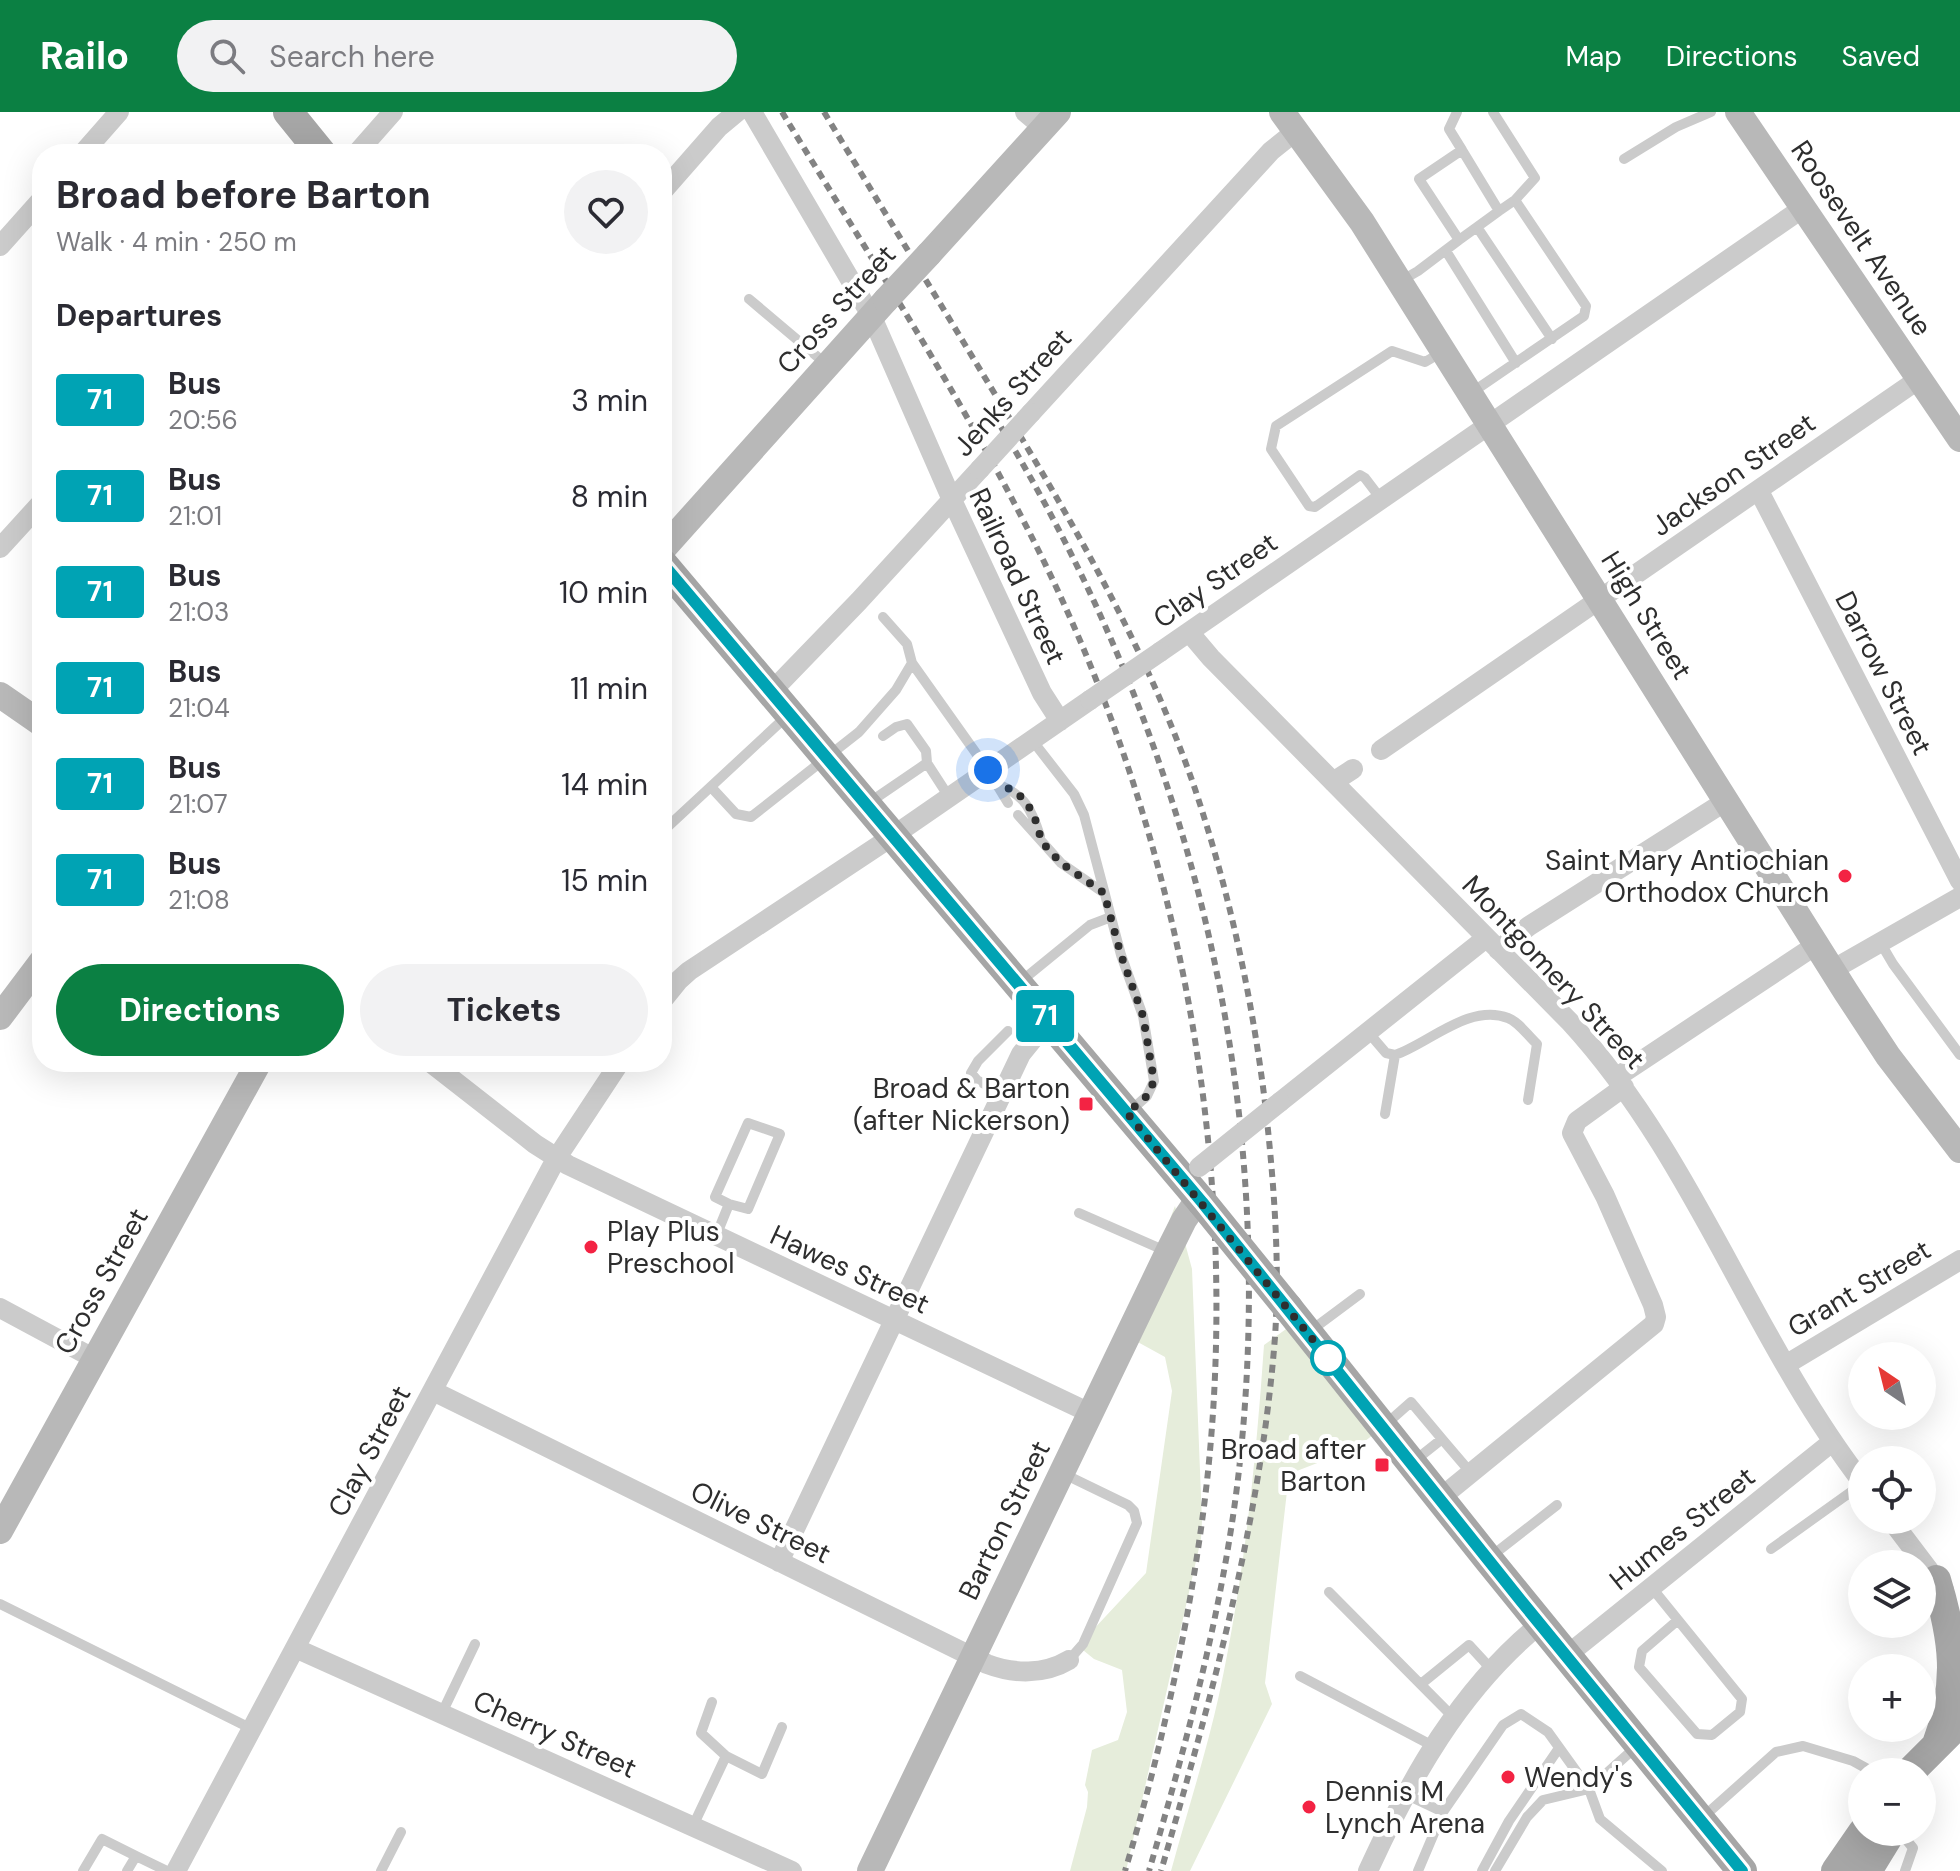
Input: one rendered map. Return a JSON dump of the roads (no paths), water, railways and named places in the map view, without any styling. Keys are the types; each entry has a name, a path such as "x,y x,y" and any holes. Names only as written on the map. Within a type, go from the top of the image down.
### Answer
{"main road":[{"path":"288,112 314,144"},
{"name":"Roosevelt Avenue","path":"1738,112 1960,439"},
{"name":"Cross Street","path":"672,539 929,254 1043,117"},
{"name":"High Street","path":"1289,121 1356,213 1888,1056 1960,1150"},
{"path":"672,575 1127,1113 1196,1187 1439,1499 1742,1871"},
{"path":"0,695 32,717"},
{"path":"0,1017 32,974"},
{"name":"Cross Street","path":"0,1531 253,1072"},
{"name":"Barton Street","path":"870,1871 1184,1220 1196,1187"},
{"path":"1936,1580 1952,1644 1955,1676 1950,1708 1952,1737 1936,1764"},
{"path":"1927,1758 1952,1737"},
{"path":"1836,1871 1853,1846"},
{"path":"1867,1871 1882,1846"}],"street":[{"path":"91,144 119,112"},
{"path":"365,144 393,112"},
{"path":"672,181 719,127 737,112"},
{"name":"Railroad Street","path":"752,112 879,308 952,500 1042,693 1060,721"},
{"name":"Jenks Street","path":"780,703 952,500 1271,151 1289,121"},
{"name":"Clay Street","path":"672,989 689,971 949,797 993,777 1032,740 1803,208"},
{"path":"0,246 32,210"},
{"name":"Jackson Street","path":"1381,750 1919,379"},
{"name":"Darrow Street","path":"1759,491 1960,881"},
{"path":"0,548 32,513"},
{"name":"Montgomery Street","path":"1189,632 1211,658 1570,1022 1620,1082 1663,1147 1832,1442 1848,1464"},
{"path":"1333,782 1353,769"},
{"name":"Barton Street","path":"1196,1187 1280,1102 1368,1032 1492,944 1529,926 1726,801"},
{"path":"1832,970 1960,897"},
{"path":"1439,1499 1654,1324 1653,1305 1605,1196 1572,1133 1577,1121 1620,1082 1764,977 1816,945"},
{"path":"779,1562 1002,1094 1028,1044 1052,1024"},
{"name":"Hawes Street","path":"443,1072 556,1159 1090,1413"},
{"name":"Clay Street","path":"176,1871 556,1159 613,1072"},
{"name":"Grant Street","path":"1787,1364 1960,1260"},
{"path":"0,1308 95,1359"},
{"name":"Olive Street","path":"433,1391 973,1658 1000,1669 1015,1671 1052,1668 1069,1660"},
{"name":"Humes Street","path":"1566,1656 1832,1442"},
{"path":"1936,1580 1960,1613"},
{"path":"1368,1871 1405,1794 1453,1717 1492,1670 1540,1624"},
{"name":"Cherry Street","path":"295,1648 792,1871"}],"lane":[{"path":"1457,112 1449,129 1499,211"},
{"path":"1399,282 1515,200 1535,178 1493,112"},
{"path":"1624,159 1676,127 1711,112"},
{"path":"1459,240 1419,179 1462,150"},
{"path":"1469,394 1584,316 1586,306 1515,200"},
{"path":"1477,227 1552,339"},
{"path":"1446,251 1516,363"},
{"path":"749,299 828,365"},
{"path":"1381,499 1360,475 1315,507 1309,506 1271,449 1276,426 1392,351 1425,362 1442,352"},
{"path":"883,617 907,644 912,663 1008,803"},
{"path":"711,787 736,814 751,817 859,732 896,690 912,663"},
{"path":"672,823 711,787 780,703"},
{"path":"883,736 907,724 926,751 927,763 949,797"},
{"path":"1032,740 1079,804 1121,955 1143,1016 1154,1081 1147,1096 1127,1113"},
{"path":"866,805 927,763"},
{"path":"993,777 1017,792 1033,812 1042,842"},
{"path":"1018,815 1061,863 1104,893"},
{"path":"1018,984 1090,925 1111,917"},
{"path":"1880,942 1960,1055"},
{"path":"1368,1032 1386,1053 1395,1055 1466,1019 1496,1015 1511,1019 1537,1044 1528,1100"},
{"path":"1002,1094 977,1080 971,1073 978,1061 1008,1031"},
{"path":"1385,1114 1395,1055"},
{"path":"748,1123 780,1134 748,1209 729,1204 715,1197 748,1123"},
{"path":"716,1236 729,1204"},
{"path":"1079,1213 1168,1252"},
{"path":"1308,1333 1360,1294"},
{"path":"1383,1427 1411,1402 1471,1473"},
{"path":"1411,1463 1442,1439"},
{"path":"1062,1473 1128,1505 1136,1516 1135,1529 1083,1644 1069,1660"},
{"path":"1771,1549 1848,1493"},
{"path":"1488,1559 1557,1505"},
{"path":"1652,1588 1678,1620 1742,1699 1740,1712 1712,1735 1697,1734 1639,1667 1642,1651 1678,1620"},
{"path":"1329,1592 1453,1717"},
{"path":"0,1604 252,1729"},
{"path":"441,1715 475,1644"},
{"path":"1421,1684 1469,1645 1492,1670"},
{"path":"1300,1676 1433,1746"},
{"path":"712,1702 701,1733 726,1756 762,1774 782,1727"},
{"path":"1418,1871 1443,1812 1503,1725 1521,1714 1548,1732 1589,1789 1600,1819 1662,1871"},
{"path":"1495,1871 1527,1817 1543,1800 1589,1789 1639,1745"},
{"path":"1700,1820 1776,1752 1803,1746 1848,1760"},
{"path":"1482,1871 1509,1821 1559,1748"},
{"path":"693,1826 726,1756"},
{"path":"1405,1794 1443,1812"},
{"path":"381,1871 401,1832"},
{"path":"83,1871 102,1839 167,1871"},
{"path":"1905,1871 1911,1846"},
{"path":"127,1871 136,1856"}],"railway":[{"path":"782,112 961,407 1058,591 1104,699 1142,811 1173,926 1195,1042 1210,1160 1216,1279 1214,1397 1203,1514 1181,1649 1150,1783 1125,1871"},
{"path":"824,112 1048,483 1129,632 1195,789 1219,868 1247,988 1261,1070 1271,1167 1276,1252 1275,1337 1258,1473 1232,1607 1161,1871"},
{"path":"1001,427 1067,545 1123,667 1169,792 1205,920 1230,1049 1245,1182 1249,1316 1235,1504 1205,1663 1149,1871"}],"place":[{"name":"Saint Mary Antiochian Orthodox Church","path":"1845,876"},
{"name":"Broad & Barton (after Nickerson)","path":"1086,1104"},
{"name":"Play Plus Preschool","path":"591,1247"},
{"name":"Broad after Barton","path":"1382,1465"},
{"name":"Wendy's","path":"1508,1777"},
{"name":"Dennis M Lynch Arena","path":"1309,1807"}]}
